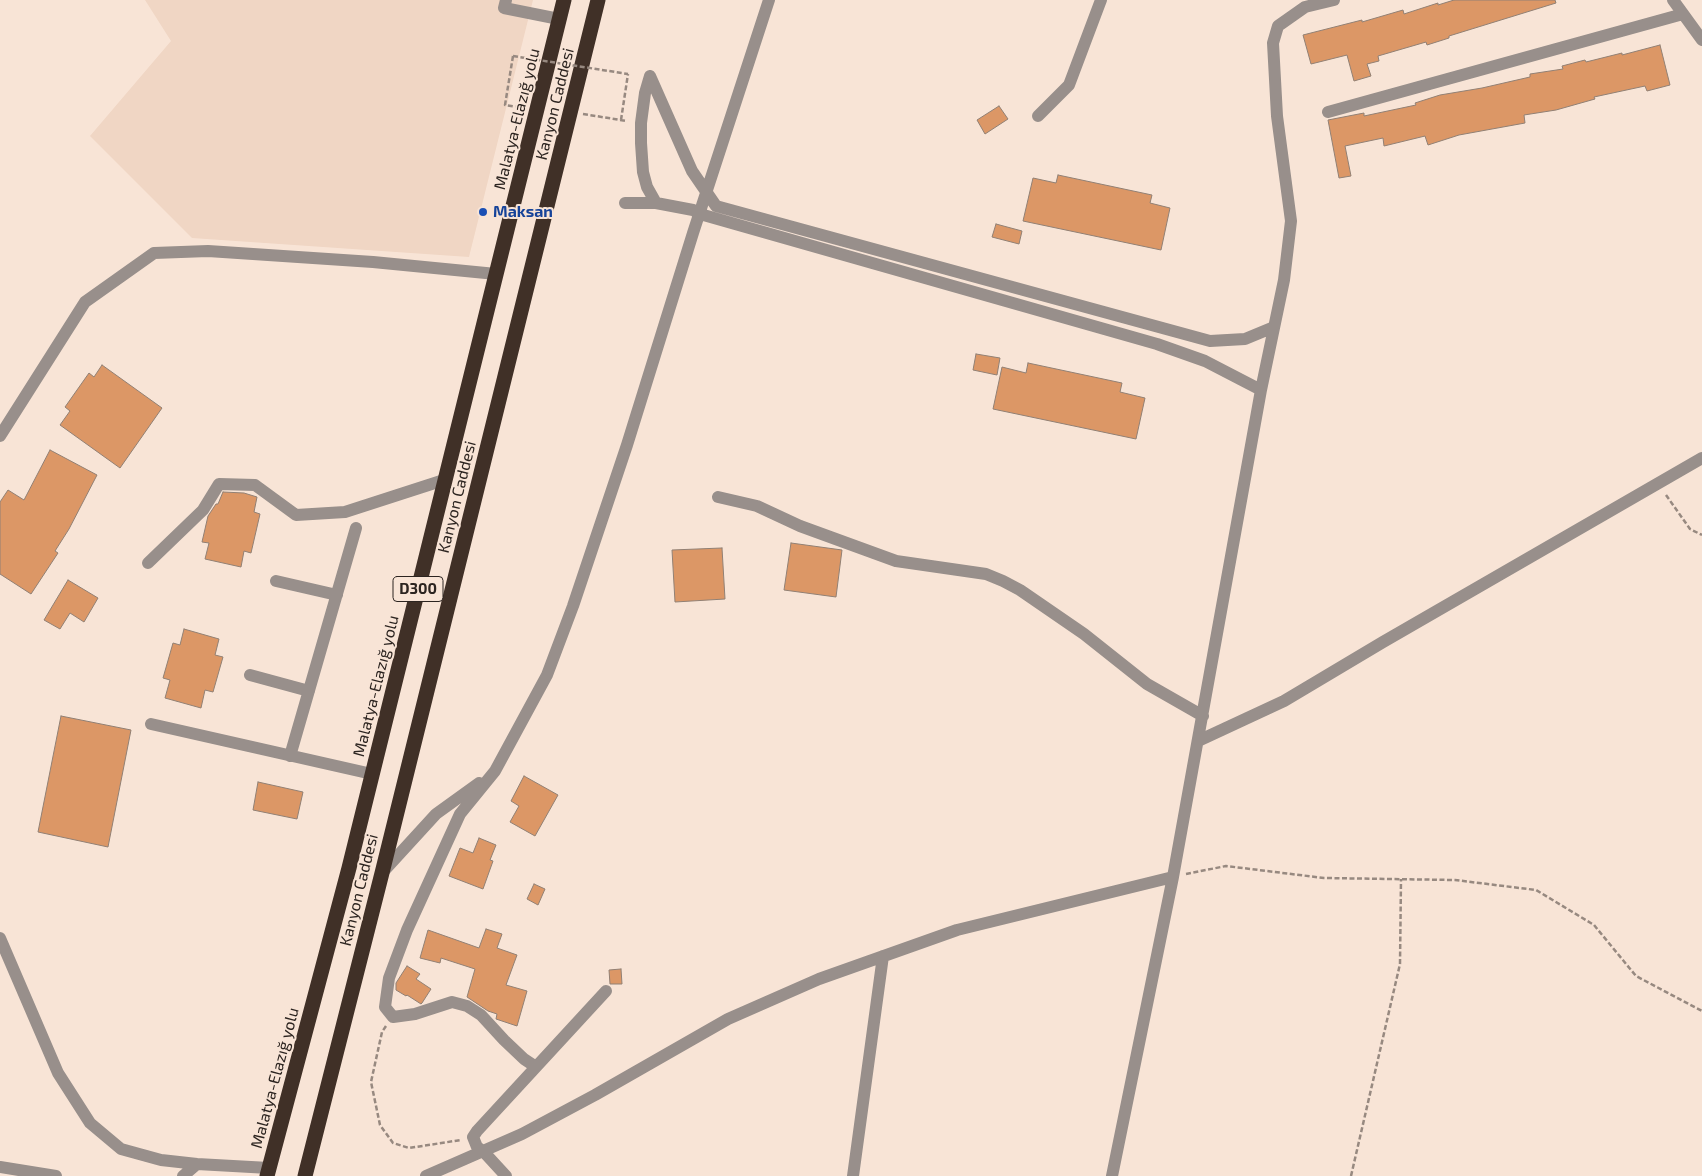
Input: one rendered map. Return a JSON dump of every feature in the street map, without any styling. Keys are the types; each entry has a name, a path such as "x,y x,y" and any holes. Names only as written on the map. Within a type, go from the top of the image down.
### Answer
{"highway":[{"name":"Malatya-Elazığ yolu","path":"268,1172 349,868 564,0"},
{"name":"Kanyon Caddesi","path":"305,1176 598,0"}],"street":[{"path":"506,0 504,8 560,19"},
{"path":"536,1067 524,1059 481,1015 467,1006 452,1002 415,1014 393,1018 384,1007 390,978 407,930 460,814 496,771 547,674 573,606 627,445 769,0"},
{"path":"1038,116 1069,85 1101,0"},
{"path":"1112,1176 1173,877 1261,390 1284,280 1291,221 1277,116 1273,43 1278,26 1305,7 1334,0"},
{"path":"1673,0 1702,40"},
{"path":"1328,112 1683,14"},
{"path":"656,203 648,187 644,172 641,123 645,93 650,76 692,171 716,206 1210,341 1246,339 1274,327"},
{"path":"626,203 656,203 693,210 700,214 1157,344 1205,361 1261,390"},
{"path":"0,436 85,302 154,253 208,250 373,262 496,274"},
{"path":"1198,741 1284,701 1702,458"},
{"path":"148,563 203,510 219,484 255,485 296,515 345,512 444,480"},
{"path":"718,498 757,506 800,526 896,561 986,574 1003,581 1020,590 1084,634 1147,684 1203,716"},
{"path":"290,756 356,528"},
{"path":"276,581 337,595"},
{"path":"250,675 309,691"},
{"path":"150,724 372,774"},
{"path":"382,873 436,814 496,771"},
{"path":"426,1176 522,1134 595,1095 728,1019 819,979 958,930 1173,877"},
{"path":"0,938 58,1073 90,1123 121,1149 161,1160 268,1172"},
{"path":"853,1176 882,956"},
{"path":"506,1176 477,1147 473,1137 606,991"},
{"path":"183,1176 197,1164"},
{"path":"0,1167 56,1176"}],"path":[{"path":"505,105 513,56 628,74 621,120"},
{"path":"571,112 641,123"},
{"path":"1658,484 1690,529 1702,535"},
{"path":"1173,877 1226,866 1324,878 1454,880 1536,890 1594,925 1636,976 1702,1011"},
{"path":"1351,1176 1400,964 1401,879"},
{"path":"393,1018 382,1032 371,1082 380,1125 393,1143 409,1148 473,1137"}],"shaded area":[{"path":"145,0 533,0 469,257 192,238 90,136 171,41"}],"building":[{"path":"1454,0 1555,0 1556,3 1449,36 1449,38 1427,45 1426,42 1378,56 1379,61 1367,64 1371,76 1354,81 1347,55 1311,64 1303,35 1362,20 1362,22 1403,10 1404,14"},
{"path":"1660,45 1670,85 1647,91 1645,86 1594,97 1595,99 1556,110 1524,115 1525,123 1459,135 1428,145 1425,136 1384,146 1383,138 1345,146 1351,176 1339,178 1328,120 1364,113 1364,116 1416,105 1415,103 1440,95 1482,88 1530,77 1530,74 1563,69 1562,66 1585,60 1586,62 1622,53 1622,55"},
{"path":"999,106 1008,119 985,134 977,120"},
{"path":"1058,175 1152,195 1150,203 1170,208 1161,250 1023,221 1033,178 1056,183"},
{"path":"996,224 1022,231 1019,244 992,237"},
{"path":"976,354 1000,358 997,375 973,370"},
{"path":"1028,363 1122,383 1120,392 1145,398 1136,439 993,409 1002,367 1026,373"},
{"path":"102,365 162,408 120,468 60,425 70,411 65,407 89,373 94,377"},
{"path":"50,450 97,475 69,529 55,551 58,553 31,594 0,574 0,502 8,490 24,500"},
{"path":"223,492 244,493 257,497 254,512 260,514 251,553 244,551 241,567 205,559 209,543 202,542 208,516 216,504 218,504"},
{"path":"791,543 842,550 836,597 784,590"},
{"path":"722,548 725,599 675,602 672,550"},
{"path":"68,580 98,598 84,622 70,613 60,629 44,620"},
{"path":"184,629 219,639 215,655 223,657 213,692 205,690 201,708 165,698 170,680 163,678 173,643 180,645"},
{"path":"61,716 131,730 108,847 38,832"},
{"path":"524,776 558,795 535,836 510,822 519,806 511,801"},
{"path":"258,782 303,792 297,819 253,810"},
{"path":"479,838 496,845 490,860 493,861 483,889 449,876 460,848 473,853"},
{"path":"534,884 545,889 538,905 527,899"},
{"path":"486,929 502,934 497,948 517,955 506,985 527,991 517,1026 496,1019 497,1014 488,1011 467,997 475,969 441,958 440,963 420,958 428,930 479,948"},
{"path":"407,966 420,974 416,979 431,989 421,1004 396,990 396,983"},
{"path":"621,969 622,984 610,984 609,970"}],"place":[{"name":"Maksan","path":"483,212"}]}
